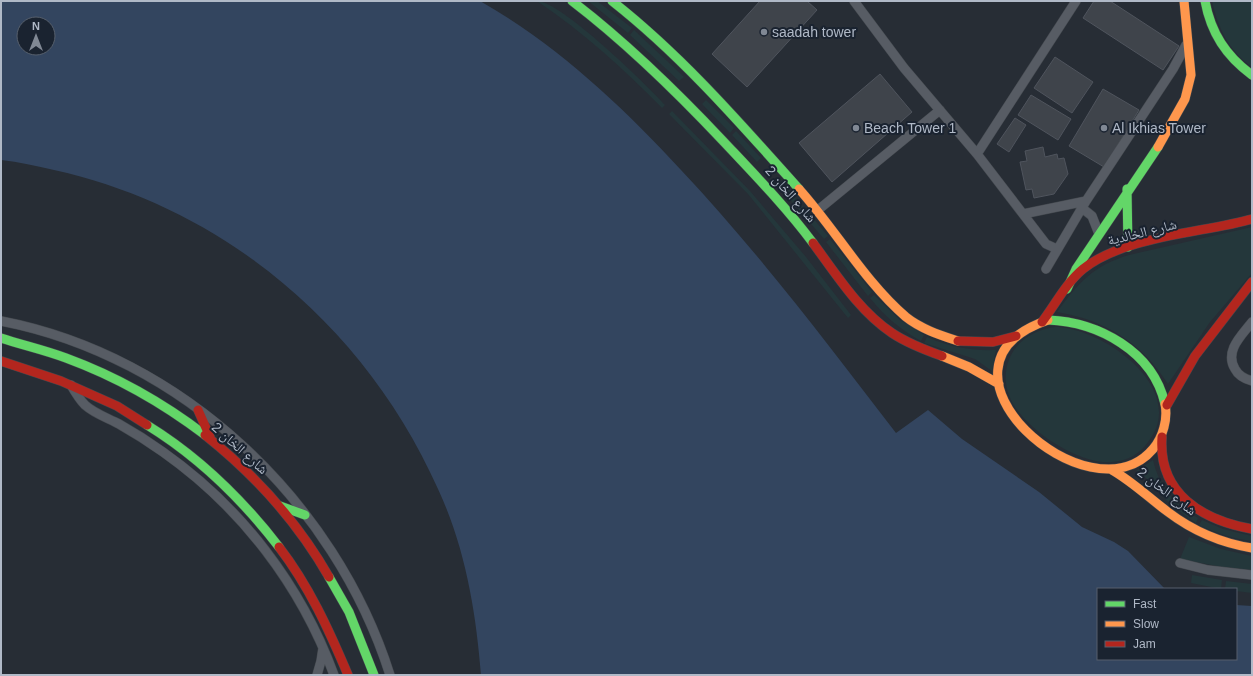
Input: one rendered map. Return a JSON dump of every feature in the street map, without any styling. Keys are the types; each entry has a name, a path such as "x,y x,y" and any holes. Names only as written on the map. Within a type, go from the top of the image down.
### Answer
{"main road":[{"name":"شارع الخان 2","path":"572,1 622,41 682,96 780,202 877,321 907,342 928,352 966,364 999,384"},
{"name":"شارع الخان 2","path":"612,1 644,26 719,100 818,210 887,299 915,323 941,337 970,344 993,342 1016,336"},
{"path":"1067,289 1076,269 1127,189 1168,131 1185,100 1191,75 1184,1"},
{"path":"1205,1 1209,19 1220,43 1235,62 1252,75"},
{"path":"1127,189 1128,247"},
{"name":"شارع الخالدية","path":"1042,322 1078,274 1088,265 1109,254 1128,247 1219,228 1252,219"},
{"path":"1167,406 1178,381 1209,336 1252,282"},
{"path":"1056,319 1072,322 1095,330 1119,343 1141,360 1156,378 1164,391 1167,406 1167,418 1162,436 1154,448 1138,462 1126,468 1112,470 1081,464 1060,455 1037,440 1010,413 1001,398 999,371 1003,354 1016,336 1032,325 1042,322 1056,319"},
{"name":"شارع الخان 2","path":"1,338 73,359 122,381 168,407 211,438 247,471 280,506 311,548 339,594 360,638 374,675"},
{"path":"1,362 45,374 70,384 112,404 157,429 198,459 237,494 271,533 300,574 323,615 348,675"},
{"path":"198,410 211,438"},
{"name":"شارع الخان 2","path":"1162,436 1161,454 1165,472 1180,496 1209,516 1232,525 1252,528"},
{"name":"شارع الخان 2","path":"1112,470 1136,484 1167,510 1193,528 1223,541 1252,548"},
{"path":"280,506 305,515"}],"street":[{"path":"854,1 892,53 977,154 1046,244 1058,249"},
{"path":"977,154 1076,1"},
{"path":"1046,269 1084,205 1173,69 1188,40"},
{"path":"818,210 940,110"},
{"path":"1023,214 1084,205"},
{"path":"1084,205 1092,216 1099,234"},
{"path":"1092,216 1111,214"},
{"path":"1,321 62,338 110,357 161,384 226,432 259,462 305,515 326,544 351,585 372,628 390,675"},
{"path":"1252,322 1236,343 1232,354 1233,366 1236,371 1244,378 1252,381"},
{"path":"70,384 86,406 136,434 172,458 207,486 238,517 279,569 303,607 323,647 334,675"},
{"path":"1180,563 1208,570 1252,575"},
{"path":"317,675 322,661 323,647"}],"green space":[{"path":"537,1 549,5 565,14 623,63 665,105 662,108 633,79 571,25"},
{"path":"588,1 597,1 632,28 628,33"},
{"path":"1212,1 1252,1 1252,67 1237,54 1221,30"},
{"path":"634,30 684,77 679,81 630,35"},
{"path":"706,100 734,128 730,133 702,104"},
{"path":"672,111 750,191 806,257 851,315 848,318 748,194 669,114"},
{"path":"736,131 761,158 757,162 732,135"},
{"path":"784,184 828,236 824,239 780,188"},
{"path":"1252,227 1252,273 1210,322 1168,384 1158,369 1134,345 1121,336 1106,327 1091,321 1057,312 1072,292 1088,276 1116,259"},
{"path":"830,239 872,292 868,296 826,242"},
{"path":"874,295 900,320 924,335 921,341 900,328 887,317 870,298"},
{"path":"1055,327 1074,330 1095,338 1116,349 1135,365 1149,382 1158,402 1158,422 1148,442 1133,456 1112,462 1084,458 1054,443 1040,433 1018,411 1011,400 1008,394 1006,375 1008,362 1014,350 1022,341 1032,334"},
{"path":"927,337 961,348 996,350 992,371 975,359 924,343"},
{"path":"1153,460 1159,479 1164,487 1175,501 1198,518 1196,523 1172,506 1146,478 1136,471"},
{"path":"1202,520 1223,529 1252,536 1252,541 1231,537 1212,531 1199,525"},
{"path":"1189,537 1221,549 1252,556 1252,570 1222,567 1180,559"},
{"path":"1192,575 1222,580 1221,588 1191,583"},
{"path":"1226,581 1252,584 1252,593 1237,591 1237,588 1225,588"}],"water":[{"path":"1,1 480,1 536,37 562,57 612,100 659,146 738,233 818,332 896,433 928,410 962,439 1039,492 1082,527 1114,542 1128,551 1164,588 1097,588 1097,660 1237,660 1237,605 1252,606 1252,675 481,675 476,627 468,580 455,534 438,489 408,431 372,377 331,328 284,284 232,245 177,213 117,188 54,170 1,160"}],"building":[{"name":"saadah tower","path":"760,1 807,1 817,10 747,87 712,54"},
{"path":"1094,1 1110,1 1179,46 1163,70 1083,18"},
{"path":"1055,57 1093,82 1072,113 1034,88"},
{"name":"Beach Tower 1","path":"880,74 912,112 832,182 799,143"},
{"name":"Al Ikhias Tower","path":"1103,89 1139,110 1104,167 1069,146"},
{"path":"1031,95 1071,119 1058,140 1018,115"},
{"path":"1015,118 1026,125 1009,152 997,144"},
{"path":"1043,147 1045,157 1057,154 1058,159 1064,158 1068,174 1054,194 1034,198 1032,189 1026,190 1020,162 1027,161 1025,151"}],"traffic: fast":[{"path":"572,1 632,51 688,104 770,191 813,243"},
{"path":"612,1 662,44 710,91 799,189"},
{"path":"1205,1 1211,23 1221,43 1227,52 1252,75"},
{"path":"1067,289 1076,269 1158,147"},
{"path":"1127,189 1128,247"},
{"path":"1048,320 1067,322 1086,327 1104,333 1121,343 1136,355 1149,369 1159,385 1165,404"},
{"path":"1,338 58,355 102,373 155,401 205,435"},
{"path":"147,425 166,437 219,480 250,512 279,547"},
{"path":"280,506 305,515"},
{"path":"329,577 349,612 374,675"}],"traffic: slow":[{"path":"1158,147 1185,99 1191,75 1184,1"},
{"path":"799,189 864,272 891,303 906,317 918,325 958,341"},
{"path":"1048,320 1011,342 998,371 1004,401 1026,430 1056,454 1091,467 1125,467 1153,449 1157,444 1164,428 1166,416 1165,404"},
{"path":"942,356 969,367 999,384"},
{"path":"1112,470 1187,525 1229,543 1252,548"}],"traffic: jam":[{"path":"1042,322 1071,281 1083,269 1100,258 1141,242 1252,219"},
{"path":"813,243 839,279 869,314 880,324 904,340 942,356"},
{"path":"1167,405 1195,356 1252,282"},
{"path":"958,341 993,342 1016,336"},
{"path":"1,361 61,381 117,406 147,425"},
{"path":"198,410 210,437"},
{"path":"205,435 241,466 289,518 329,577"},
{"path":"1162,437 1163,457 1167,474 1176,489 1187,501 1200,511 1216,519 1252,529"},
{"path":"279,547 300,577 318,609 348,675"}],"place":[{"name":"saadah tower","path":"764,32"},
{"name":"Beach Tower 1","path":"856,128"},
{"name":"Al Ikhias Tower","path":"1104,128"}]}
